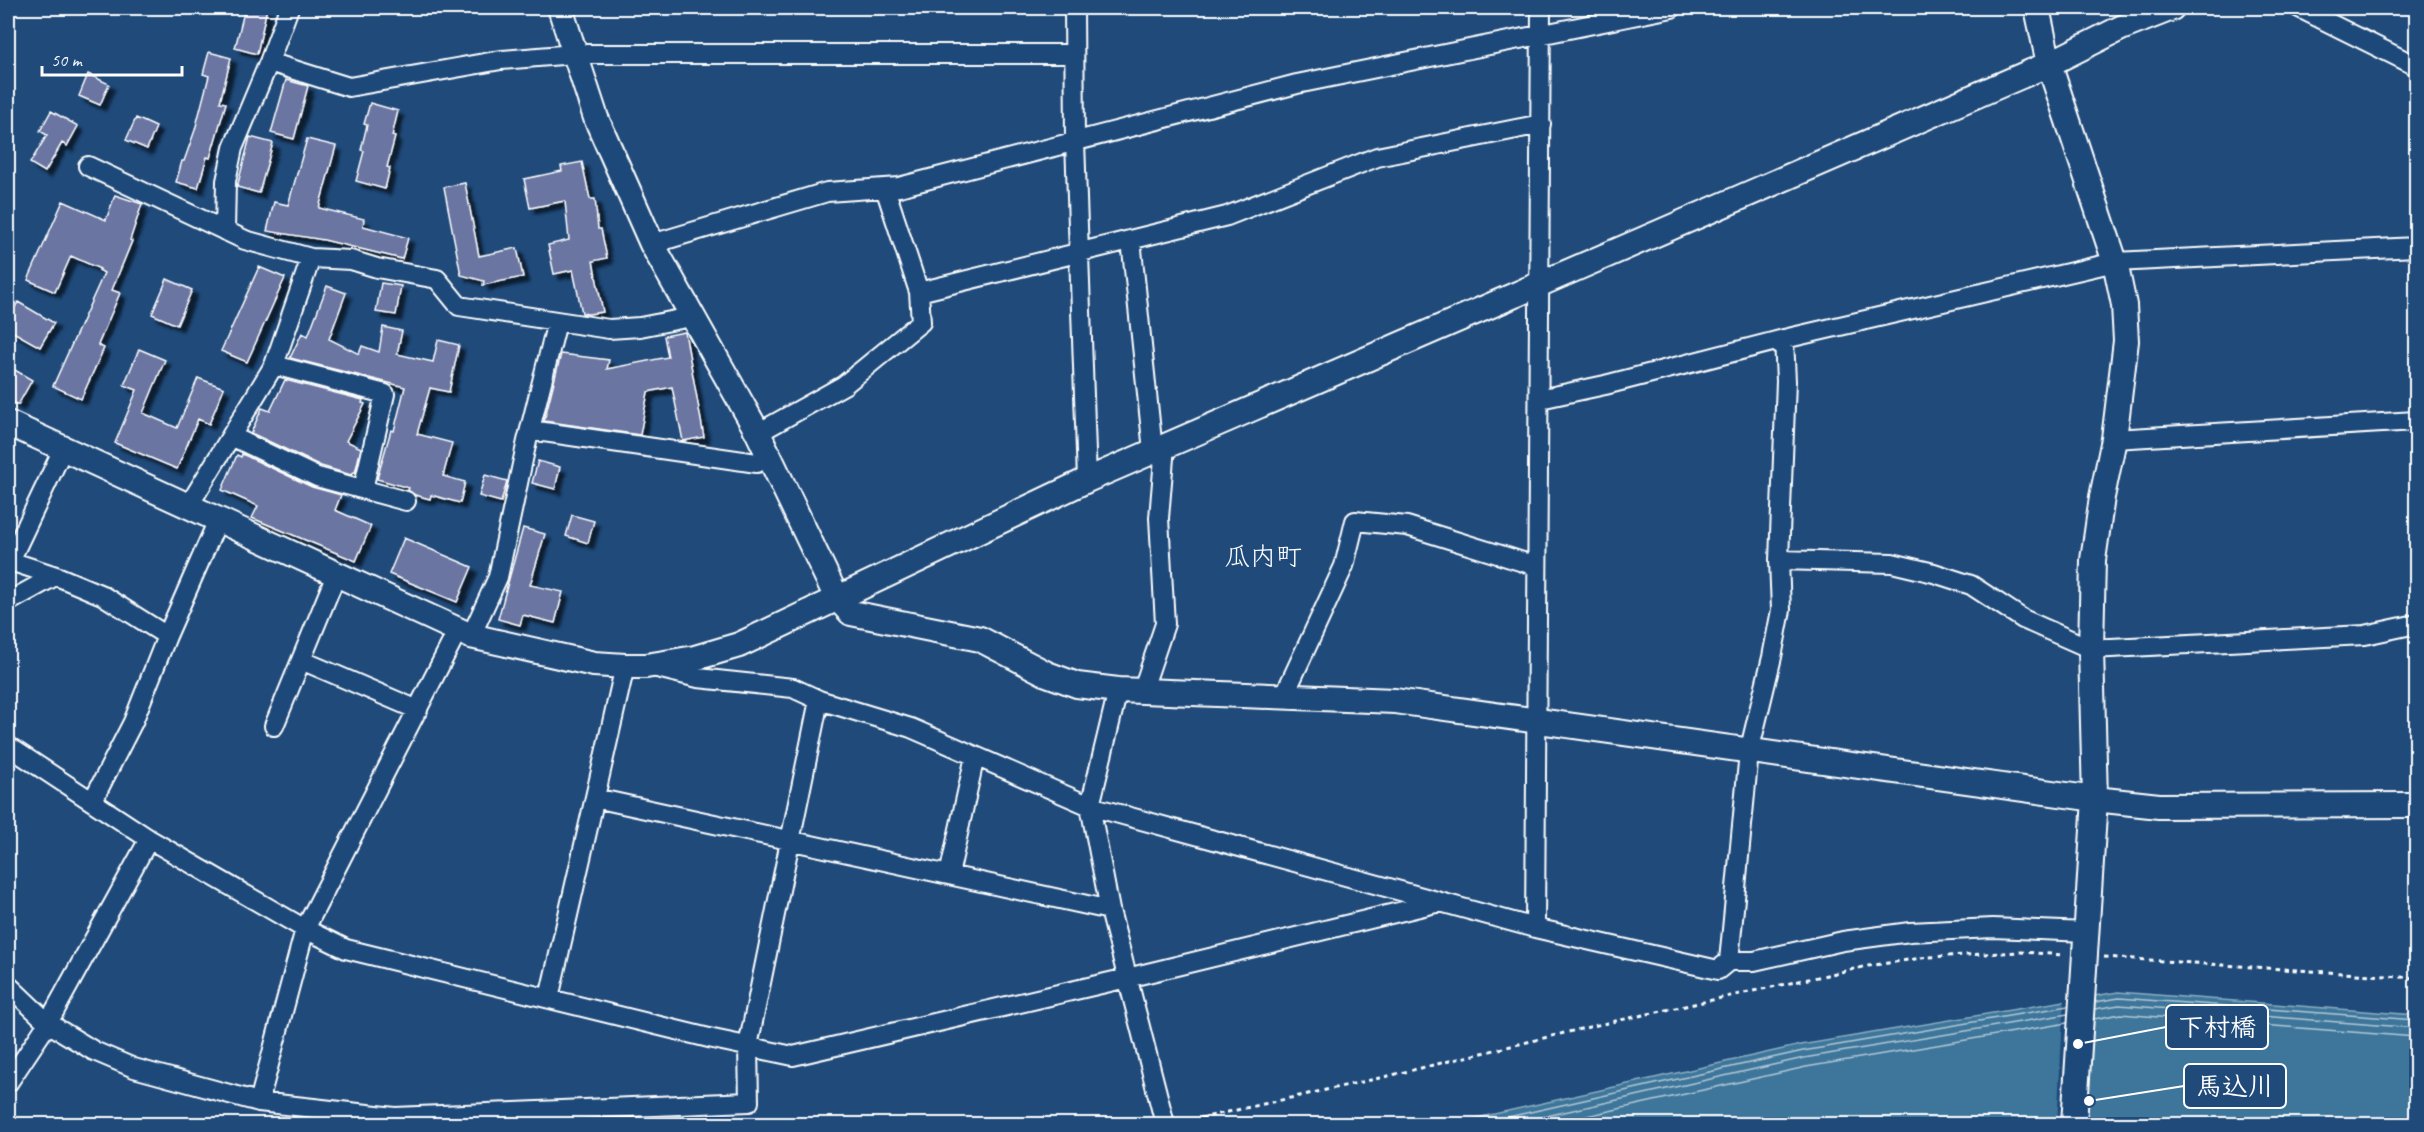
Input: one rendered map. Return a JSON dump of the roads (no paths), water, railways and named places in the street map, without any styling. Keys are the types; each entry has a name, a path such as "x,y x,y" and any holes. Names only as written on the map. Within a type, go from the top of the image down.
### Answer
{"street":[{"path":"225,231 226,181 233,148 289,8"},
{"path":"560,8 596,118 651,244 763,444 837,598 852,613 980,639 1047,674 1077,685 1142,692 1395,701 1536,723 2159,806 2416,805"},
{"path":"1074,8 1075,141 1087,480"},
{"path":"1535,928 1542,8"},
{"path":"651,244 827,192 910,184 1298,84 1672,8"},
{"path":"2037,8 2049,64 2115,262 2124,305 2126,341 2114,439 2102,497 2093,560 2091,649 2095,799 2074,1125"},
{"path":"635,666 695,658 739,645 1087,480 2049,64 2121,28 2172,8"},
{"path":"2299,8 2416,66"},
{"path":"269,62 349,87 501,60 574,54 1074,54"},
{"path":"919,292 1227,216 1377,157 1541,124"},
{"path":"87,166 245,240 311,258 351,260 377,268 437,279 459,306 609,329 640,327 691,317"},
{"path":"530,430 757,463 763,444 844,385 921,322 919,292 885,188"},
{"path":"1131,240 1159,449 1158,518 1165,624 1142,692"},
{"path":"1540,399 1605,385 1784,339 2115,262 2416,247"},
{"path":"188,507 274,365 311,258"},
{"path":"259,1102 305,929 417,710 498,577 530,430 557,322"},
{"path":"1729,961 1749,752 1772,657 1780,610 1779,560 1786,381 1784,339"},
{"path":"274,365 385,394 363,489"},
{"path":"2114,439 2416,422"},
{"path":"8,423 464,633 594,664 635,666 698,678 792,688 819,700 911,728 1090,806 1535,928 1718,970 1729,961 1754,961 1843,941 1910,932 1993,928 2085,950"},
{"path":"231,436 317,477 406,501"},
{"path":"63,449 10,561 102,595 167,636"},
{"path":"93,800 133,722 167,636 218,520"},
{"path":"1283,698 1344,566 1355,521 1407,526 1536,566"},
{"path":"1779,560 1892,563 1934,573 1971,585 2023,620 2091,649 2365,635 2416,624"},
{"path":"274,726 336,574"},
{"path":"8,602 55,576"},
{"path":"301,660 417,710"},
{"path":"549,998 595,798 635,666"},
{"path":"1118,690 1090,806 1110,910 1127,978 1173,1123"},
{"path":"8,985 48,1023 94,1051 134,1068 259,1102 394,1117 748,1102 748,1046 819,700"},
{"path":"8,746 93,800 148,839 305,929 346,949 793,1056 1440,902"},
{"path":"949,875 975,756"},
{"path":"595,798 1110,910"},
{"path":"8,1083 48,1023 148,839"}],"water":[{"path":"2118,992 2416,1015 2416,1124 1450,1124 1801,1045"}],"place":[{"name":"下村橋","path":"2078,1044"},
{"name":"馬込川","path":"2089,1101"}],"district":[{"name":"瓜内町","path":"1263,556"}]}
